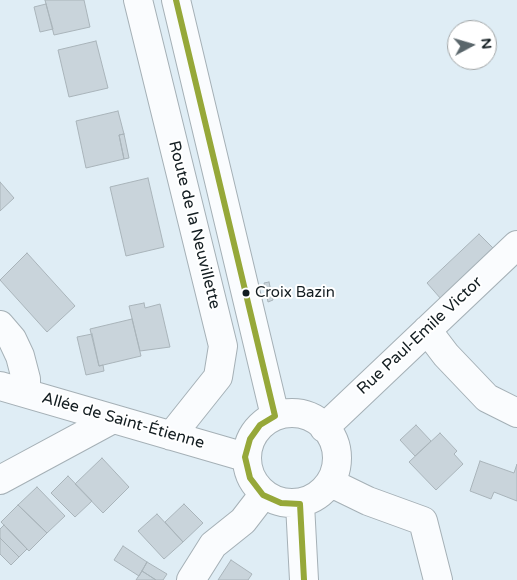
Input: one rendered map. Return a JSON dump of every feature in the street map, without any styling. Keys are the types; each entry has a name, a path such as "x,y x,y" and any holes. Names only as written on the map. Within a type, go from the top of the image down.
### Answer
{"street":[{"name":"Route de la Neuvillette","path":"138,0 223,346 218,377 171,436"},
{"path":"176,0 275,416"},
{"name":"Rue Paul-Emile Victor","path":"324,428 517,246"},
{"path":"0,325 12,339 20,356 26,379 26,393"},
{"path":"427,330 446,355 487,398 517,412"},
{"name":"Allée de Saint-Étienne","path":"0,386 246,456"},
{"path":"289,412 304,414 318,420 324,428 330,433 336,449 337,466 330,483 318,496 300,504 280,503 263,495 250,478 246,456 250,440 260,425 275,416 289,412"},
{"path":"0,480 113,419"},
{"path":"330,483 368,501 423,521 438,580"},
{"path":"191,580 213,545 243,521 263,495"},
{"path":"300,504 304,580"}],"building":[{"path":"45,0 84,0 90,27 54,35"},
{"path":"46,4 53,29 40,32 34,7"},
{"path":"96,41 108,88 69,97 58,50"},
{"path":"118,111 124,134 119,135 124,159 86,168 76,121"},
{"path":"124,134 129,158 124,159 119,135"},
{"path":"148,178 164,247 126,256 110,187"},
{"path":"0,182 14,198 0,211"},
{"path":"479,234 494,249 441,299 427,283"},
{"path":"27,253 75,306 47,332 0,280"},
{"path":"269,282 273,300 268,302 264,283"},
{"path":"144,303 145,308 160,304 170,347 140,351 129,306"},
{"path":"132,319 141,356 99,366 90,329"},
{"path":"92,334 99,366 103,365 104,371 86,375 77,337"},
{"path":"416,425 431,441 415,456 400,440"},
{"path":"440,433 457,451 454,454 463,464 436,490 409,462"},
{"path":"102,458 129,487 103,513 75,484"},
{"path":"480,461 514,473 517,464 517,501 494,492 491,499 470,491"},
{"path":"68,476 92,501 75,517 51,493"},
{"path":"37,487 65,516 47,533 18,505"},
{"path":"184,504 203,523 183,542 165,522"},
{"path":"18,505 47,533 29,551 1,522"},
{"path":"157,514 183,542 164,559 138,531"},
{"path":"4,525 27,549 19,557 0,538 0,529"},
{"path":"0,538 19,557 11,565 0,554"},
{"path":"123,546 147,562 139,576 114,560"},
{"path":"231,560 252,574 248,580 218,580"},
{"path":"147,562 167,574 163,580 156,580 142,571"},
{"path":"142,571 156,580 136,580"}],"transit line":[{"path":"176,0 275,416 260,425 250,439 245,457 250,478 263,495 281,503 300,504 304,580"}],"place":[{"name":"Croix Bazin","path":"246,293"}]}
